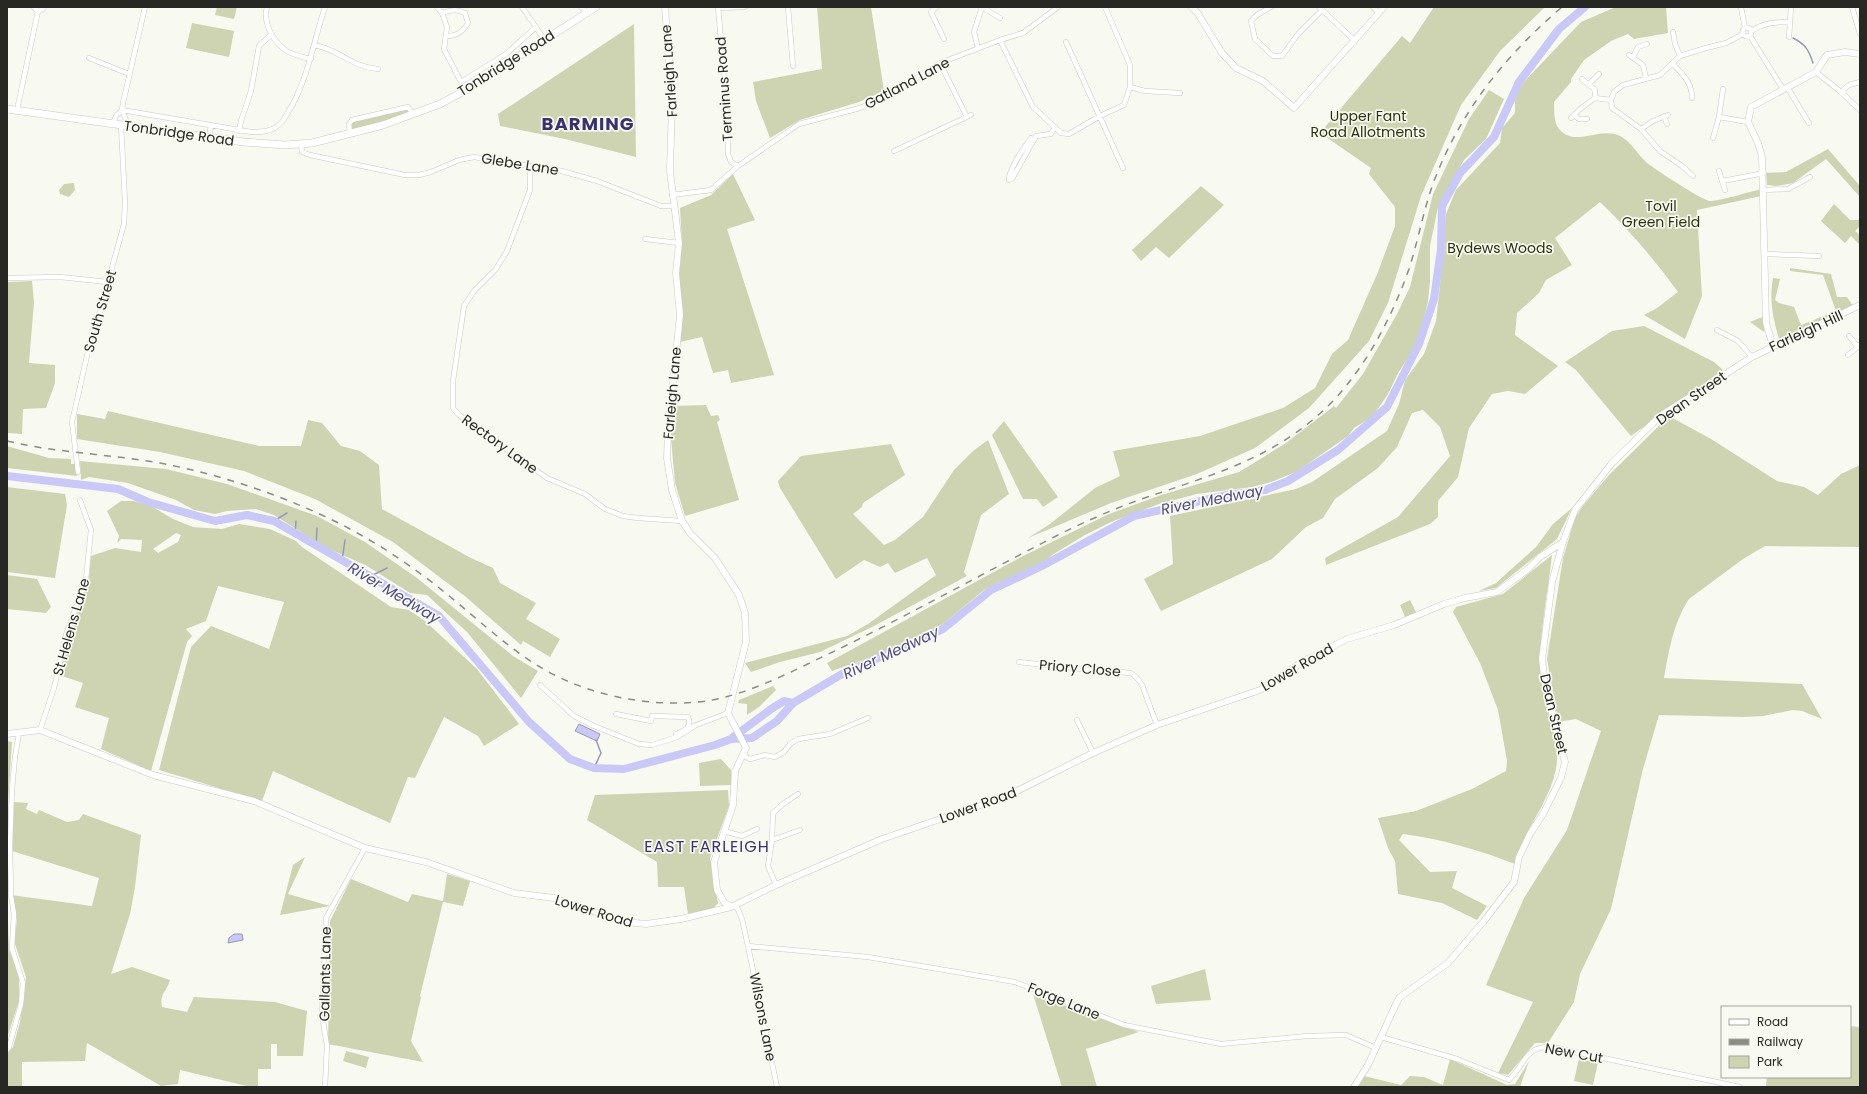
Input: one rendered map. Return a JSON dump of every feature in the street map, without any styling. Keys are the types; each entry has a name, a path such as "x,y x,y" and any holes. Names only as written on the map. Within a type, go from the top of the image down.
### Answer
{"main road":[{"name":"Tonbridge Road","path":"7,109 244,142 285,145 301,144 350,134 440,104 468,89 596,7"}],"street":[{"path":"34,7 38,11"},
{"path":"38,11 42,10 44,7"},
{"path":"113,124 116,116 122,110 145,7"},
{"path":"267,7 266,23 272,34 285,50 311,59"},
{"path":"122,110 239,131 264,132 273,129 282,123 301,88 311,59 324,7"},
{"path":"437,7 445,20 447,36 444,49 461,82 506,54 536,27"},
{"path":"522,7 544,39"},
{"path":"581,7 588,13"},
{"name":"Farleigh Lane","path":"665,7 672,102 670,159 672,195 679,243 676,272 680,315 667,446 672,490 682,521 690,533 716,558 739,595 745,613 746,642 728,713"},
{"path":"718,8 745,7"},
{"path":"788,7 793,66"},
{"path":"937,7 931,12 944,39"},
{"path":"978,48 974,32 982,7 1000,18"},
{"name":"Gatland Lane","path":"672,195 711,190 738,166 799,124 860,108 890,95 940,63 1000,40 1023,33 1058,7"},
{"path":"1000,40 1033,107 1061,133 1069,134 1100,116 1124,105 1130,87 1130,65 1105,7"},
{"path":"1191,7 1199,9 1222,53 1236,68 1263,81 1294,108 1384,7"},
{"path":"1271,7 1257,15 1251,21 1255,38 1273,56 1282,56 1320,8 1355,41"},
{"path":"1373,7 1379,13"},
{"path":"1693,176 1660,152 1641,129 1612,108 1611,100 1614,92 1623,85 1660,75 1680,56 1726,43 1743,34 1745,28 1741,7"},
{"path":"1790,37 1789,22 1791,7"},
{"path":"1852,7 1858,20 1860,34"},
{"name":"Terminus Road","path":"718,8 727,107 728,154 731,162 738,166"},
{"path":"442,13 454,9 465,13 467,18 468,23 461,33 453,36 447,36"},
{"path":"17,110 38,11"},
{"path":"1743,34 1746,37 1760,25 1772,22 1789,22"},
{"path":"1745,28 1749,29 1750,33 1785,88 1809,123"},
{"path":"1673,32 1675,44 1680,56"},
{"path":"239,131 251,90 260,46 272,34"},
{"path":"1066,42 1123,168"},
{"path":"314,44 333,50 356,64 366,68 378,69"},
{"path":"1646,78 1643,65 1631,56 1638,47 1647,44"},
{"path":"1773,346 1766,323 1764,173 1758,142 1748,122 1750,107 1816,72 1827,55 1845,52 1860,54"},
{"path":"89,58 129,74"},
{"path":"894,152 902,151 969,116 940,63"},
{"path":"1673,64 1688,80 1692,89 1692,98"},
{"path":"1816,72 1842,92 1860,110"},
{"path":"1589,84 1599,74"},
{"path":"1582,78 1595,90 1595,98"},
{"path":"1842,92 1849,85 1860,82"},
{"path":"1130,87 1145,91 1180,93"},
{"path":"1713,138 1719,117 1723,89"},
{"path":"1586,119 1579,119 1572,116 1595,98 1611,100"},
{"path":"350,134 349,124 352,120 408,107 413,114"},
{"name":"South Street","path":"78,472 72,422 94,325 106,299 108,282 124,224 124,125 122,110"},
{"path":"1641,129 1666,115 1667,124"},
{"path":"1719,117 1748,122"},
{"path":"209,137 211,125"},
{"path":"1034,140 1031,138 1021,153 1009,175 1009,180 1012,179 1026,158 1036,136 1050,134 1054,127"},
{"name":"Glebe Lane","path":"301,144 302,152 310,155 405,175 419,175 431,172 459,160 474,157 562,170 597,181 660,206 673,206"},
{"path":"1021,153 1026,158"},
{"name":"Rectory Lane","path":"530,166 530,190 507,251 496,269 474,291 464,306 453,382 453,408 459,415 547,478 585,494 605,509 623,516 682,521"},
{"path":"1719,171 1725,190"},
{"path":"1723,181 1764,173"},
{"path":"1764,190 1788,189 1810,177"},
{"path":"645,239 679,243"},
{"path":"1765,254 1819,256"},
{"path":"7,278 60,277 108,282"},
{"name":"Farleigh Hill","path":"1752,357 1860,305"},
{"path":"1717,330 1738,341 1752,357"},
{"path":"1848,355 1859,346 1849,336"},
{"name":"Dean Street","path":"1354,1087 1363,1074 1400,997 1448,963 1484,921 1514,882 1519,857 1561,778 1565,762 1545,685 1542,659 1552,582 1563,542 1575,510 1622,452 1660,416 1752,357"},
{"name":"St Helens Lane","path":"40,730 54,688 66,635 86,579 91,530 80,500"},
{"name":"Lower Road","path":"40,730 153,775 254,801 365,848 426,862 514,893 554,898 634,924 646,924 681,919 733,906 776,885 882,839 1007,796 1093,753 1157,725 1260,690 1304,661 1347,639 1394,625 1444,604 1465,598 1497,592 1540,557 1563,542"},
{"name":"Priory Close","path":"1019,662 1080,670 1131,673 1142,685 1157,725"},
{"path":"540,686 574,716 594,726 639,744 652,745 677,737 698,725 728,713 746,748 733,777 733,805 714,862 716,884 721,898 726,905 733,906"},
{"path":"616,714 651,721 652,716 688,718 688,729 676,734 677,737"},
{"path":"744,753 750,759 765,755 775,757 784,752 790,744 798,739 830,734 868,718"},
{"path":"1077,720 1093,753"},
{"path":"7,734 30,730 40,730"},
{"path":"7,1050 17,1025 23,983 12,948 14,914 11,896 10,845 12,789 19,733"},
{"path":"776,885 768,866 772,840 773,813 798,794"},
{"path":"724,831 742,836 753,834 757,829"},
{"path":"772,840 800,830"},
{"path":"792,833 794,839"},
{"name":"Gallants Lane","path":"325,1087 326,1046 322,1015 326,918 365,848"},
{"path":"717,911 721,898"},
{"name":"Wilsons Lane","path":"733,906 742,919 777,1087"},
{"name":"Forge Lane","path":"748,946 868,957 1016,982 1124,1025 1221,1044 1307,1036 1346,1035 1376,1048"},
{"name":"New Cut","path":"1381,1036 1457,1060 1509,1080 1530,1052 1543,1046 1740,1087"}],"green space":[{"path":"217,7 237,7 234,19 215,15"},
{"path":"817,7 871,7 884,91 859,102 800,120 770,138 756,101 753,82 822,69"},
{"name":"Upper Fant Road Allotments","path":"1434,7 1545,7 1500,51 1461,105 1421,196 1388,303 1369,341 1309,408 1255,448 1197,474 1111,503 1028,538 1050,524 1095,488 1120,476 1113,451 1200,436 1283,408 1315,388 1332,354 1348,340 1378,272 1395,226 1395,207 1369,174 1371,168 1320,133 1402,36 1410,43"},
{"name":"Bydews Woods","path":"1616,7 1666,7 1668,33 1634,39 1628,34 1611,41 1584,60 1571,79 1571,82 1554,102 1557,126 1563,133 1571,136 1579,137 1605,133 1622,137 1647,163 1689,191 1706,200 1715,201 1761,189 1761,196 1697,210 1702,296 1685,339 1644,315 1657,308 1678,292 1641,245 1600,202 1555,238 1572,265 1546,280 1539,293 1517,313 1515,335 1558,366 1525,394 1508,391 1492,394 1469,428 1458,477 1438,501 1438,517 1430,524 1326,565 1325,558 1398,517 1450,456 1440,427 1423,410 1412,413 1397,447 1378,468 1335,499 1323,518 1306,527 1272,559 1161,611 1144,579 1173,564 1170,516 1296,489 1312,482 1387,431 1399,404 1405,380 1424,354 1436,321 1446,214 1456,190 1500,143 1502,128 1515,113 1515,100 1521,85 1581,22"},
{"path":"192,23 234,31 229,57 186,48"},
{"path":"634,24 636,157 565,139 500,126 498,114"},
{"path":"1489,90 1504,99 1486,139 1464,160 1438,207 1430,246 1430,282 1428,301 1423,323 1412,352 1398,373 1388,394 1373,416 1354,428 1348,436 1296,472 1271,482 1252,487 1197,494 1159,504 1111,522 1085,535 1052,555 1044,563 984,590 943,624 883,653 832,671 827,663 1021,557 1109,514 1161,495 1239,472 1286,443 1334,406 1336,408 1363,374 1397,314 1410,287 1433,194 1469,119"},
{"path":"407,109 409,112 381,122 352,129 352,122"},
{"path":"1828,149 1860,186 1860,197 1826,159 1793,183 1776,186 1767,185 1766,173 1786,172"},
{"path":"733,174 755,220 727,229 774,375 731,383 728,370 713,373 702,337 680,342 683,311 679,275 682,245 680,208 711,195"},
{"path":"74,183 75,190 69,197 60,194 59,190 64,184"},
{"path":"1201,186 1224,205 1169,258 1156,247 1141,261 1132,250"},
{"path":"1834,204 1850,220 1858,220 1860,218 1860,226 1855,231 1860,235 1860,245 1851,236 1845,243 1821,221"},
{"path":"1790,268 1831,274 1837,297 1847,297 1853,306 1807,329 1779,339 1772,309 1771,294 1773,278 1780,279 1775,300 1779,303 1794,307 1801,325 1836,311 1823,275 1790,271"},
{"path":"32,281 34,302 29,363 55,365 55,383 46,408 23,409 22,434 7,433 7,282"},
{"path":"1765,316 1764,332 1750,322"},
{"path":"1644,326 1714,362 1723,370 1631,436 1576,370 1565,362 1612,331"},
{"path":"706,405 711,416 718,415 720,420 717,422 739,500 685,516 675,483 671,439 673,406"},
{"path":"108,411 259,446 301,446 308,420 322,423 341,446 360,451 379,465 382,509 471,558 493,568 500,583 536,603 526,619 560,639 550,657 523,641 521,645 466,597 393,542 315,499 244,471 160,452 77,439 77,414 105,419"},
{"path":"1669,416 1711,439 1777,481 1804,487 1818,495 1841,474 1860,465 1860,547 1765,546 1743,559 1689,599 1675,627 1664,678 1802,684 1822,719 1802,711 1793,710 1763,716 1744,717 1659,715 1643,769 1611,909 1580,974 1574,1002 1548,1043 1535,1043 1508,1075 1498,1073 1533,1002 1486,985 1524,898 1567,830 1601,731 1576,719 1558,722 1547,659 1563,558 1575,518 1582,507 1609,475"},
{"path":"1004,421 1058,497 1043,507 1037,499 1023,499 992,435"},
{"path":"988,440 1009,494 981,515 964,572 967,576 874,626 820,652 780,662 751,672 745,663 847,636 868,624 936,575 927,558 895,573 888,563 880,567 864,560 836,579 780,488 778,481 801,456 891,444 905,475 863,503 862,507 853,514 884,545 895,540 923,517 954,470 973,451"},
{"path":"7,446 49,458 71,459 71,464 75,464 77,476 7,468"},
{"path":"80,461 166,469 227,484 317,516 365,542 417,578 513,656 538,671 521,698 467,632 427,595 410,593 367,566 325,547 274,515 256,509 227,511 215,514 194,510 176,500 128,483 89,477 81,480"},
{"path":"7,487 65,494 67,505 55,578 7,572"},
{"path":"121,501 134,501 153,507 173,519 193,527 222,529 239,524 270,529 296,541 302,547 391,607 409,610 425,621 477,669 519,724 484,746 478,736 444,717 415,778 408,777 390,823 273,771 262,801 159,770 191,647 211,626 269,649 284,602 218,586 206,621 186,629 192,636 187,642 151,771 101,749 109,718 75,707 83,683 59,675 89,579 91,556 115,548 141,552 142,540 121,539 117,543 119,536 107,511","holes":["176,533 181,535 178,542 158,553 153,549"]},
{"path":"1572,508 1557,539 1496,588 1479,591 1496,583 1536,547 1553,524"},
{"path":"1552,555 1540,654 1542,685 1555,737 1557,758 1556,769 1548,794 1524,840 1515,864 1488,854 1432,839 1403,834 1399,840 1430,872 1457,871 1452,888 1487,906 1477,920 1442,903 1398,894 1395,861 1388,848 1378,818 1416,811 1472,789 1506,771 1507,761 1498,710 1480,663 1453,612 1456,607 1503,594"},
{"path":"7,575 37,579 51,607 46,613 7,609"},
{"path":"1410,600 1417,614 1406,619 1400,605"},
{"path":"773,686 776,690 759,707 747,715 747,704 738,703 739,700"},
{"path":"7,741 12,742 7,821"},
{"path":"721,759 731,770 731,785 700,786 699,763"},
{"path":"728,790 729,806 710,858 718,903 713,909 688,914 684,887 658,887 657,862 587,820 595,795"},
{"path":"14,802 28,803 26,809 37,814 39,810 67,822 79,820 83,814 141,835 135,887 130,914 111,974 132,967 170,980 162,995 162,1007 187,1012 194,997 275,1002 307,1011 303,1056 277,1056 277,1044 271,1044 271,1069 258,1069 258,1087 251,1087 180,1070 178,1084 161,1086 87,1043 85,1061 22,1062 22,1087 7,1087 7,1054 13,1047 20,1022 26,977 14,941 17,920 11,895 92,906 99,878 12,851"},
{"path":"305,857 288,894 330,906 280,915 293,865"},
{"path":"447,874 470,881 463,906 443,902 420,996 411,1041 423,1062 328,1044 330,921 351,879 408,902 412,894 443,901"},
{"path":"7,898 9,949 19,976 19,1001 7,1038"},
{"path":"1205,969 1211,1000 1156,1004 1151,986"},
{"path":"1033,994 1139,1032 1086,1049 1097,1087 1062,1087"},
{"path":"1851,1026 1860,1027 1860,1087 1766,1086 1767,1078 1851,1078"},
{"path":"346,1051 369,1057 366,1068 343,1061"},
{"path":"1580,1054 1599,1058 1593,1085 1574,1081"},
{"path":"1450,1059 1507,1085 1515,1084 1529,1061 1520,1087 1356,1087 1364,1076 1401,1085 1410,1076 1424,1077 1443,1085"}],"water":[{"path":"579,724 600,734 597,741 575,731"},
{"path":"234,934 242,934 243,940 228,943 229,938"}],"waterway":[{"name":"River Medway","path":"7,476 118,489 148,502 215,521 247,515 274,521 439,616 529,722 570,759 594,768 624,769 715,745 731,739 752,738 777,721 793,703 842,674 943,629 991,590 1042,566 1134,516 1227,495 1265,490 1288,481 1338,450 1387,407 1419,344 1434,299 1441,249 1442,206 1460,173 1494,137 1519,82 1559,29 1585,7"},
{"path":"1793,38 1806,48 1813,63"},
{"path":"274,521 287,513"},
{"path":"295,534 296,521"},
{"path":"316,547 317,528"},
{"path":"342,561 345,540"},
{"path":"369,577 387,568"},
{"name":"River Medway","path":"732,738 784,701 793,703"},
{"path":"594,768 601,753 596,740"}],"railway":[{"path":"7,441 64,451 122,457 181,467 224,478 306,508 358,533 389,552 434,584 521,654 547,671 584,688 625,698 666,703 707,701 742,692 776,679 841,648 1056,536 1086,522 1136,501 1216,474 1240,464 1288,438 1310,422 1345,388 1377,340 1395,305 1409,269 1428,199 1436,176 1459,128 1473,105 1505,63 1562,7"}],"district":[{"name":"BARMING","path":"588,124"},
{"name":"EAST FARLEIGH","path":"707,846"}],"park label":[{"name":"Tovil Green Field","path":"1661,214"}]}
